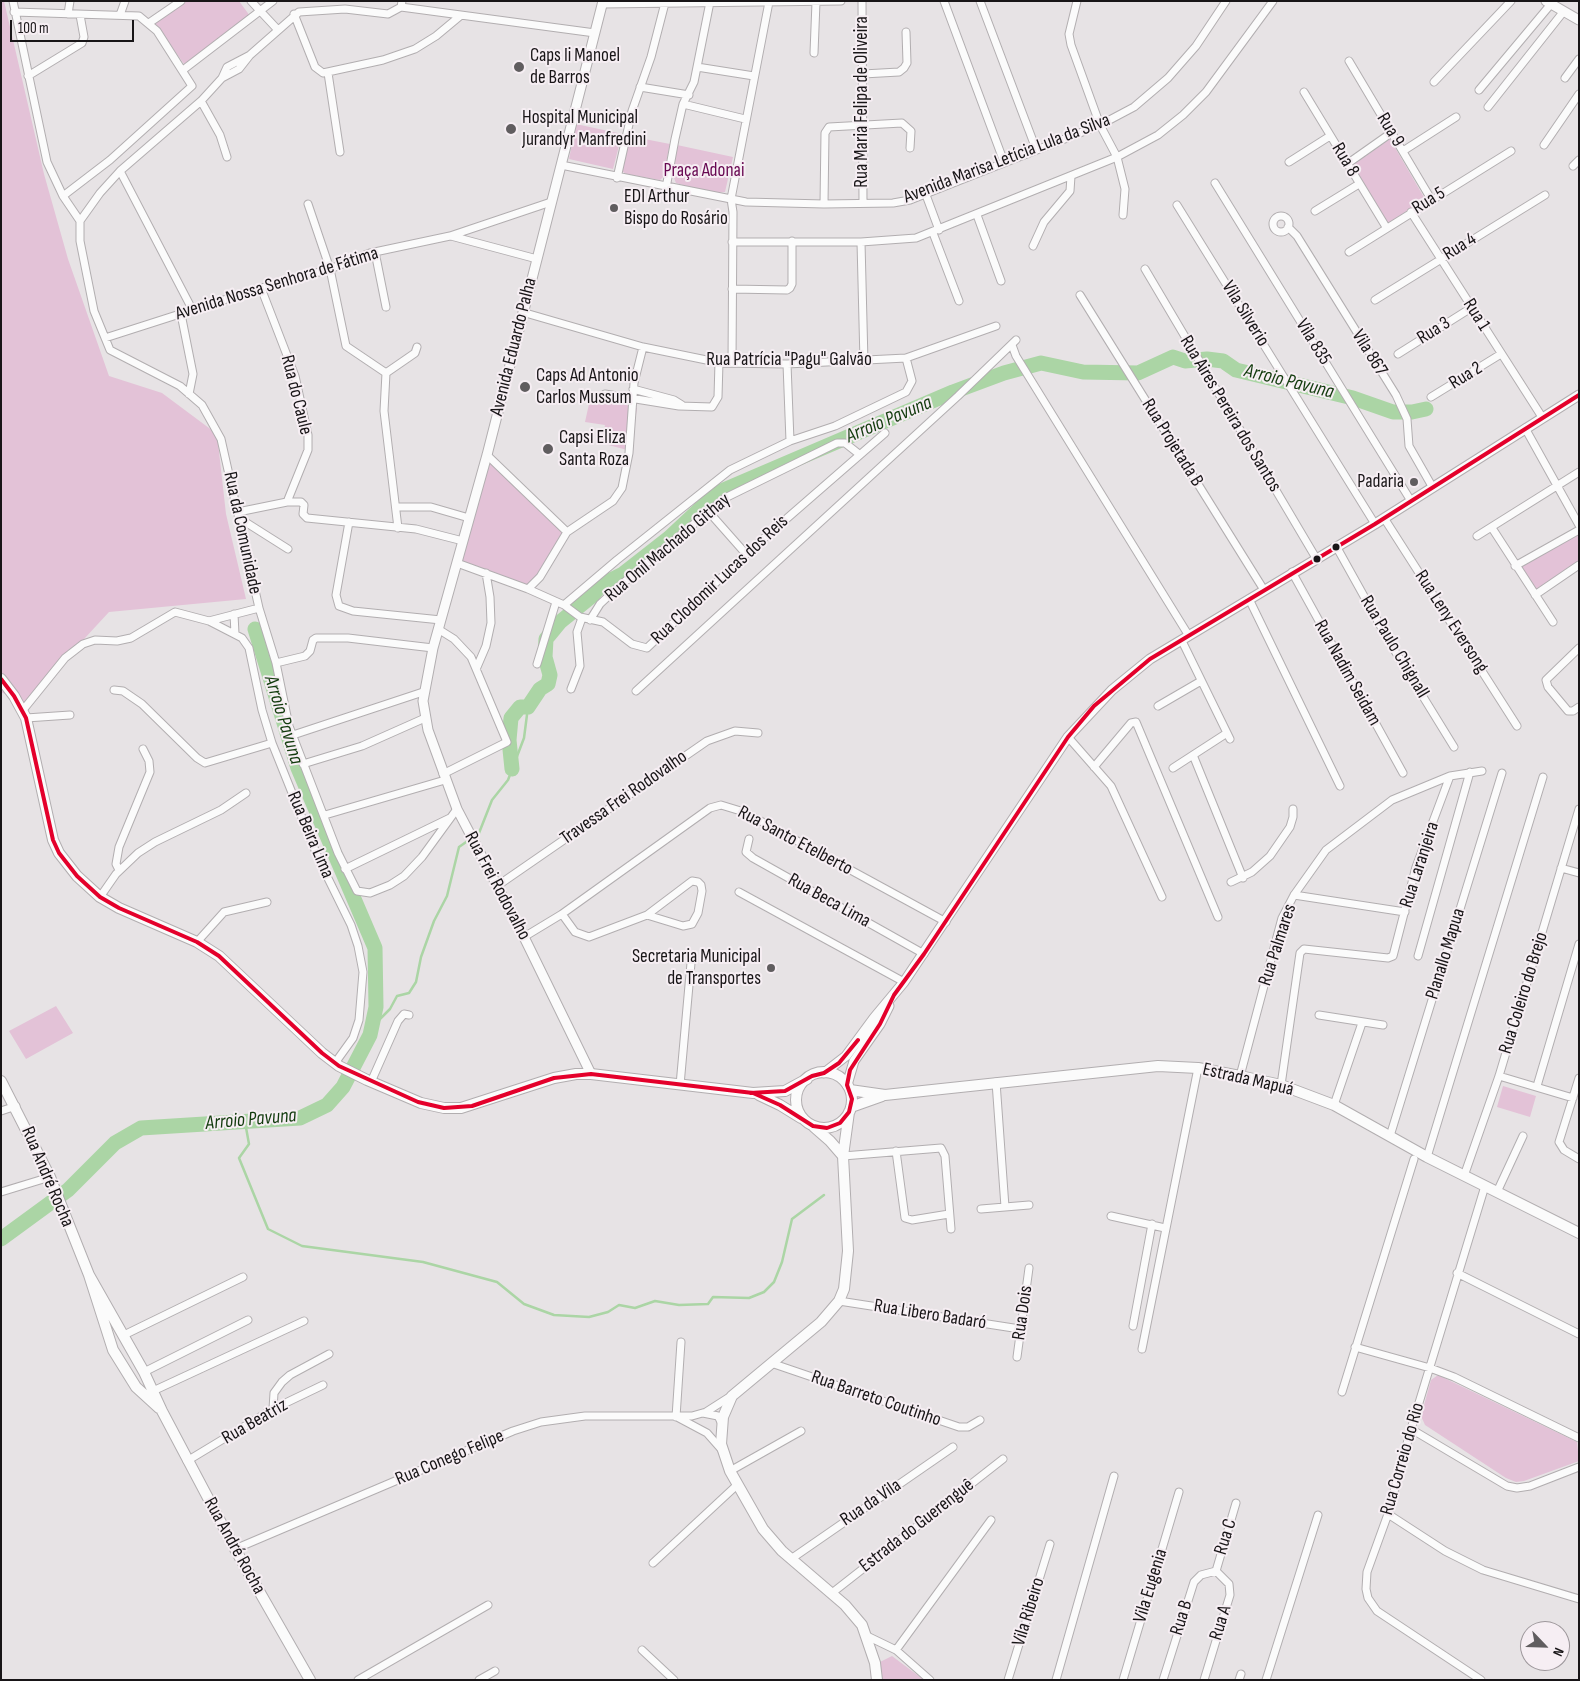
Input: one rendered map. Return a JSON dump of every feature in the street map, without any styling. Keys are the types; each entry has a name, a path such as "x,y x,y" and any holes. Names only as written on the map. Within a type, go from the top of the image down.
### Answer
{"main road":[{"path":"1,679 24,714 53,840 59,853 77,876 100,897 141,918 197,942 230,965 337,1064 369,1081 421,1103 444,1108 462,1108 554,1078 591,1074 753,1093 785,1091 807,1079 824,1073 837,1076 849,1088 850,1110 843,1156 848,1266 847,1278 839,1301 821,1322 732,1396 722,1425 722,1451 737,1485 762,1529 791,1560 832,1593 855,1616 867,1636 876,1663 877,1680"},
{"name":"Estrada Mapuá","path":"850,1110 885,1095 1145,1066 1198,1068 1280,1085 1334,1105 1427,1157 1579,1233"},
{"path":"807,1079 802,1085 797,1099 797,1107 809,1123 820,1128 834,1126 850,1110"},
{"name":"Rua André Rocha","path":"1,1081 16,1106 51,1179 89,1275 113,1350 136,1387 162,1410"},
{"name":"Estrada Mapuá","path":"849,1088 885,1095"},
{"path":"753,1093 780,1104 809,1123 830,1141 843,1156"},
{"name":"Rua André Rocha","path":"89,1275 144,1372 188,1461 235,1549 310,1680"}],"street":[{"path":"13,1 47,162 63,196 80,221 100,193 120,171 201,101 222,78 227,67 250,55 294,14 304,10 325,9 388,14 402,4 460,16 595,33"},
{"path":"68,14 70,1"},
{"path":"120,15 125,1"},
{"path":"149,22 181,1"},
{"path":"251,1 278,30"},
{"path":"183,70 273,1"},
{"path":"602,3 841,1"},
{"name":"Rua Maria Felipa de Oliveira","path":"862,1 863,203"},
{"path":"944,1 1004,162"},
{"path":"980,1 1036,149"},
{"path":"1077,1 1069,34 1070,39 1100,125 1117,157 1126,189 1123,215"},
{"name":"Avenida Marisa Letícia Lula da Silva","path":"561,165 666,188 763,203 893,203 926,194 1100,125 1134,107 1168,78 1196,46 1226,1"},
{"name":"Avenida Marisa Letícia Lula da Silva","path":"732,242 903,241 936,231 977,215 1117,157 1158,135 1206,92 1273,1"},
{"path":"1434,82 1511,1"},
{"path":"666,188 683,104 689,95 697,67 710,2"},
{"path":"732,363 731,199 745,119 770,2"},
{"path":"814,53 816,2"},
{"path":"1479,90 1549,2 1579,20"},
{"name":"Avenida Eduardo Palha","path":"423,692 438,629 487,455 602,3"},
{"path":"617,178 632,111 651,57 665,3"},
{"path":"1488,107 1564,11"},
{"path":"14,12 139,16 149,22 192,86 110,160 63,196"},
{"path":"294,14 315,68 320,72 328,73 383,60 414,49 436,36 460,16"},
{"path":"28,76 82,43 84,37 80,15"},
{"path":"863,74 899,72 904,68 906,63 906,32"},
{"path":"1566,78 1579,59"},
{"name":"Rua 9","path":"1349,61 1431,199"},
{"path":"697,67 754,76"},
{"path":"328,73 340,152"},
{"path":"640,87 689,95"},
{"name":"Rua 8","path":"1304,92 1386,227"},
{"path":"1544,145 1579,94"},
{"path":"201,101 220,136 227,157"},
{"path":"683,104 745,119"},
{"path":"1402,151 1456,117"},
{"path":"824,204 826,129 829,127 902,123 911,131 910,148"},
{"path":"1347,164 1391,133"},
{"path":"1289,162 1330,136"},
{"name":"Rua 5","path":"1348,252 1511,151"},
{"path":"1573,166 1579,160"},
{"path":"120,171 192,310"},
{"path":"1033,246 1044,222 1070,191 1071,176"},
{"name":"Vila 835","path":"1215,183 1411,501"},
{"path":"1315,211 1359,184"},
{"path":"926,194 959,301"},
{"name":"Rua 4","path":"1375,300 1545,195"},
{"name":"Avenida Nossa Senhora de Fátima","path":"105,338 261,288 330,269 375,252 450,236 551,202"},
{"path":"308,204 330,269 346,346 386,373"},
{"name":"Vila Silverio","path":"1178,206 1375,524"},
{"name":"Rua 1","path":"1411,212 1542,417"},
{"path":"977,215 1001,281"},
{"name":"Rua da Comunidade","path":"80,221 80,242 94,311 113,353 168,379 189,394 209,415 220,439 259,608 276,663 284,706 293,735 345,869 357,891 370,893 390,885 404,876 422,857 454,813"},
{"name":"Vila 867","path":"1288,227 1296,236 1402,406 1407,419 1409,446 1433,488"},
{"name":"Avenida Nossa Senhora de Fátima","path":"450,236 537,259"},
{"path":"732,289 787,290 790,288 792,284 792,241"},
{"path":"861,242 864,362"},
{"path":"375,252 386,307"},
{"name":"Rua Aires Pereira dos Santos","path":"1145,269 1199,364 1316,558"},
{"name":"Rua do Caule","path":"261,288 295,376 308,435 308,450 287,502"},
{"name":"Rua Projetada B","path":"1080,295 1264,590"},
{"name":"Rua 3","path":"1398,354 1471,308"},
{"name":"Rua Patrícia \"Pagu\" Galvão","path":"522,312 643,347 732,363 864,362 906,358 996,326"},
{"path":"181,314 193,374 189,394"},
{"name":"Rua Clodomir Lucas dos Reis","path":"636,691 973,383 1014,342 1016,356 1185,639"},
{"path":"528,589 540,577 567,532 609,505 622,488 629,453 633,389 643,347"},
{"path":"386,373 415,353 417,348"},
{"name":"Rua 2","path":"1431,397 1501,354"},
{"path":"566,607 730,470 790,441 835,426 906,392 912,381 906,358"},
{"path":"605,394 682,406 712,407 716,403 719,362"},
{"path":"787,364 790,441"},
{"path":"386,373 384,410 398,528"},
{"path":"633,389 674,400 682,406"},
{"path":"824,1073 846,1056 904,982 946,922 1068,737 1094,706 1126,677 1150,659 1292,572 1375,524 1579,395"},
{"path":"1525,428 1579,525"},
{"name":"Rua Clodomir Lucas dos Reis","path":"457,563 528,589 584,618 604,622 632,644 647,648 746,554 885,433"},
{"name":"Rua Onil Machado Githay","path":"584,618 708,511 735,492 837,443 845,443 859,454"},
{"path":"487,455 567,532"},
{"path":"1477,536 1579,472"},
{"path":"238,515 287,502 303,503 303,514 307,518 326,518 432,532 464,541"},
{"path":"396,507 431,506 469,518"},
{"path":"708,511 746,554"},
{"path":"238,515 288,548"},
{"name":"Rua Leny Eversong","path":"1384,518 1517,726"},
{"path":"349,522 336,595 339,606 353,611 441,620"},
{"path":"1492,528 1553,622"},
{"path":"1515,566 1579,530"},
{"name":"Rua Paulo Chignall","path":"1336,546 1390,643 1454,747"},
{"path":"1536,595 1579,565"},
{"name":"Rua Nadim Seidam","path":"1292,572 1403,773"},
{"path":"477,667 491,623 490,596 486,573"},
{"path":"1249,599 1340,786"},
{"path":"537,664 556,602"},
{"path":"209,621 259,608"},
{"name":"Rua Beira Lima","path":"24,714 65,658 84,644 95,640 117,642 131,638 175,612 209,621 235,634 245,642 252,657 262,710 272,743 319,860 351,926 361,957 363,988 357,1030 337,1064"},
{"path":"234,614 235,634"},
{"path":"571,689 580,666 578,632 584,618"},
{"path":"325,815 444,777 507,742 477,667 462,646 438,629"},
{"path":"276,663 305,656 310,651 313,640 316,638 348,638 433,648"},
{"path":"1173,768 1228,736 1201,681 1185,639"},
{"path":"1579,648 1550,675 1546,684 1568,711 1573,711 1579,707"},
{"path":"1158,706 1201,681"},
{"path":"114,690 123,691 142,704 197,758 205,763 272,743"},
{"path":"293,735 423,692"},
{"name":"Rua Frei Rodovalho","path":"423,692 425,718 454,813 464,824 524,937 591,1074"},
{"path":"24,714 70,715"},
{"path":"304,764 362,746 425,718"},
{"path":"1094,767 1131,723 1136,722 1218,917"},
{"name":"Travessa Frei Rodovalho","path":"497,886 708,741 735,731 758,733"},
{"path":"1068,737 1115,794 1162,897"},
{"path":"119,870 116,864 119,848 149,780 151,767 143,749"},
{"path":"1193,755 1243,878"},
{"name":"Rua Palmares","path":"1240,1076 1282,918 1294,895 1326,850 1392,800 1450,776 1482,771"},
{"path":"1418,956 1470,772"},
{"name":"Planallo Mapua","path":"1390,1136 1502,772"},
{"name":"Rua Laranjeira","path":"1280,1085 1302,950 1388,958 1393,956 1416,867 1450,776"},
{"path":"1427,1157 1543,777"},
{"path":"100,897 119,870 155,842 221,810 246,793"},
{"name":"Rua Santo Etelberto","path":"524,937 562,914 710,808 721,805 744,812 946,922"},
{"path":"1230,882 1243,878 1260,866 1284,836 1293,817 1293,809"},
{"name":"Rua Coleiro do Brejo","path":"1464,1176 1499,1076 1561,868 1577,822 1579,809"},
{"path":"345,869 454,813"},
{"name":"Rua Beca Lima","path":"749,839 746,852 752,858 924,954"},
{"path":"1561,868 1579,873"},
{"path":"562,914 575,932 584,937 647,915 692,881 698,882 701,885 702,891 698,913 692,924 683,926 647,915"},
{"name":"Rua Beca Lima","path":"739,892 904,982"},
{"path":"1294,895 1405,912"},
{"path":"197,942 224,912 267,902"},
{"path":"1537,1086 1579,944"},
{"path":"680,1085 691,963"},
{"path":"849,1088 854,1061 880,1024 894,995"},
{"path":"369,1081 398,1020 404,1014 410,1015"},
{"path":"1319,1016 1383,1025"},
{"path":"1334,1105 1362,1022"},
{"path":"1142,1349 1198,1068"},
{"path":"1499,1076 1573,1098"},
{"path":"1579,1078 1559,1142 1564,1150 1579,1159"},
{"path":"996,1082 1005,1207"},
{"path":"1,1111 16,1106"},
{"path":"1497,1192 1523,1136"},
{"path":"843,1156 935,1147 943,1150 951,1229"},
{"path":"896,1151 905,1218 912,1220 949,1214"},
{"path":"1342,1392 1414,1159"},
{"path":"1,1192 51,1179"},
{"name":"Rua Correio do Rio","path":"1481,1680 1394,1624 1372,1605 1366,1589 1367,1572 1388,1514 1457,1273 1485,1186"},
{"path":"982,1209 1028,1205"},
{"path":"1111,1216 1165,1228"},
{"path":"1133,1326 1152,1224"},
{"name":"Rua Dois","path":"1016,1357 1029,1268"},
{"path":"1457,1273 1579,1334"},
{"path":"124,1335 243,1277"},
{"name":"Rua Libero Badaró","path":"839,1301 1020,1329"},
{"path":"144,1372 248,1320"},
{"path":"153,1392 304,1321"},
{"path":"676,1417 681,1342"},
{"path":"1355,1347 1430,1368 1579,1438"},
{"path":"273,1409 274,1393 282,1382 290,1375 329,1354"},
{"name":"Rua Barreto Coutinho","path":"771,1362 959,1427 968,1427 980,1420"},
{"name":"Rua Beatriz","path":"188,1461 273,1409 323,1385"},
{"name":"Rua Conego Felipe","path":"235,1549 513,1431 541,1422 594,1416 676,1417 703,1413 732,1396"},
{"path":"703,1413 718,1416 722,1425 715,1433 707,1433"},
{"name":"Rua Conego Felipe","path":"676,1417 707,1433 722,1451"},
{"path":"1411,1429 1507,1486 1518,1488 1530,1486 1579,1467"},
{"path":"730,1471 801,1431"},
{"name":"Rua da Vila","path":"791,1560 953,1448"},
{"name":"Estrada do Guerenguê","path":"832,1593 1003,1459"},
{"path":"1056,1680 1114,1476"},
{"path":"653,1563 737,1485"},
{"name":"Vila Eugenia","path":"1122,1680 1179,1492"},
{"name":"Rua C","path":"1216,1571 1236,1503"},
{"path":"1388,1514 1445,1551 1483,1570 1579,1599"},
{"path":"1266,1680 1318,1515"},
{"path":"896,1650 991,1520"},
{"name":"Vila Ribeiro","path":"1008,1680 1050,1544"},
{"name":"Rua B","path":"1163,1680 1194,1582 1201,1575 1216,1571"},
{"name":"Rua A","path":"1204,1680 1230,1595 1229,1584 1216,1571"},
{"path":"358,1680 488,1605"},
{"path":"867,1636 896,1650 930,1680"},
{"path":"642,1650 674,1680"},
{"path":"479,1680 495,1671"}],"green space":[{"path":"1,1 4,1 44,174 68,259 109,376 162,393 217,434 226,514 246,599 109,612 24,704 1,692"},
{"path":"186,1 239,1 250,16 184,64 154,22"},
{"path":"576,124 622,134 613,169 569,159"},
{"path":"629,136 670,144 663,177 660,180 626,174 622,171"},
{"path":"1390,139 1425,199 1387,224 1353,165"},
{"name":"Praça Adonai","path":"677,145 733,157 725,192 712,193 676,183 672,173"},
{"path":"591,395 637,408 631,451 601,443 605,425 585,422"},
{"path":"489,461 567,532 534,591 461,562"},
{"path":"1579,530 1579,565 1535,595 1515,566"},
{"path":"56,1006 73,1033 26,1059 9,1031"},
{"path":"1503,1086 1536,1096 1530,1117 1497,1107"},
{"path":"1438,1375 1577,1442 1579,1461 1524,1481 1516,1482 1506,1478 1425,1425 1421,1416 1431,1380"},
{"path":"892,1656 924,1680 879,1680 876,1664"}],"waterway":[{"name":"Arroio Pavuna","path":"512,769 509,740 511,718 520,707 528,707 540,689 548,684 550,675 545,657 546,639 560,622 592,596 601,585 623,574 669,538 717,493 953,392 1004,373 1041,363 1083,372 1138,373 1173,357 1185,361 1207,359 1223,361 1236,370 1353,398 1393,412 1412,412 1426,409"},
{"name":"Arroio Pavuna","path":"1,1239 68,1190 115,1143 141,1128 300,1118 327,1105 343,1087 370,1035 376,1007 375,948 298,768 255,629"},
{"path":"370,1035 377,1022 390,1009 397,996 409,993 416,982 421,957 434,921 447,896 459,847 479,833 492,800 508,780 524,738 528,707"},
{"path":"245,1122 249,1144 239,1158 268,1229 302,1246 423,1262 497,1282 524,1304 554,1315 589,1317 608,1312 619,1305 635,1308 655,1301 679,1305 708,1304 713,1297 749,1298 764,1292 774,1282 782,1262 792,1219 824,1195"}],"transit line":[{"path":"1,679 14,696 26,718 53,840 59,853 77,876 100,897 119,908 197,942 219,956 322,1053 339,1066 418,1102 444,1108 472,1106 554,1078 591,1074 753,1093 780,1105 813,1126 827,1128 840,1123 849,1112 852,1099 847,1085 850,1070 880,1024 894,995 924,954 1068,737 1094,706 1150,659 1375,524 1579,395"},
{"path":"750,1093 785,1091 812,1076 824,1073 839,1063 858,1040"}],"place":[{"name":"Caps Ii Manoel de Barros","path":"519,67"},
{"name":"Hospital Municipal Jurandyr Manfredini","path":"511,129"},
{"name":"EDI Arthur Bispo do Rosário","path":"614,208"},
{"name":"Caps Ad Antonio Carlos Mussum","path":"525,387"},
{"name":"Capsi Eliza Santa Roza","path":"548,449"},
{"name":"Padaria","path":"1414,482"},
{"name":"Secretaria Municipal de Transportes","path":"771,968"}]}
